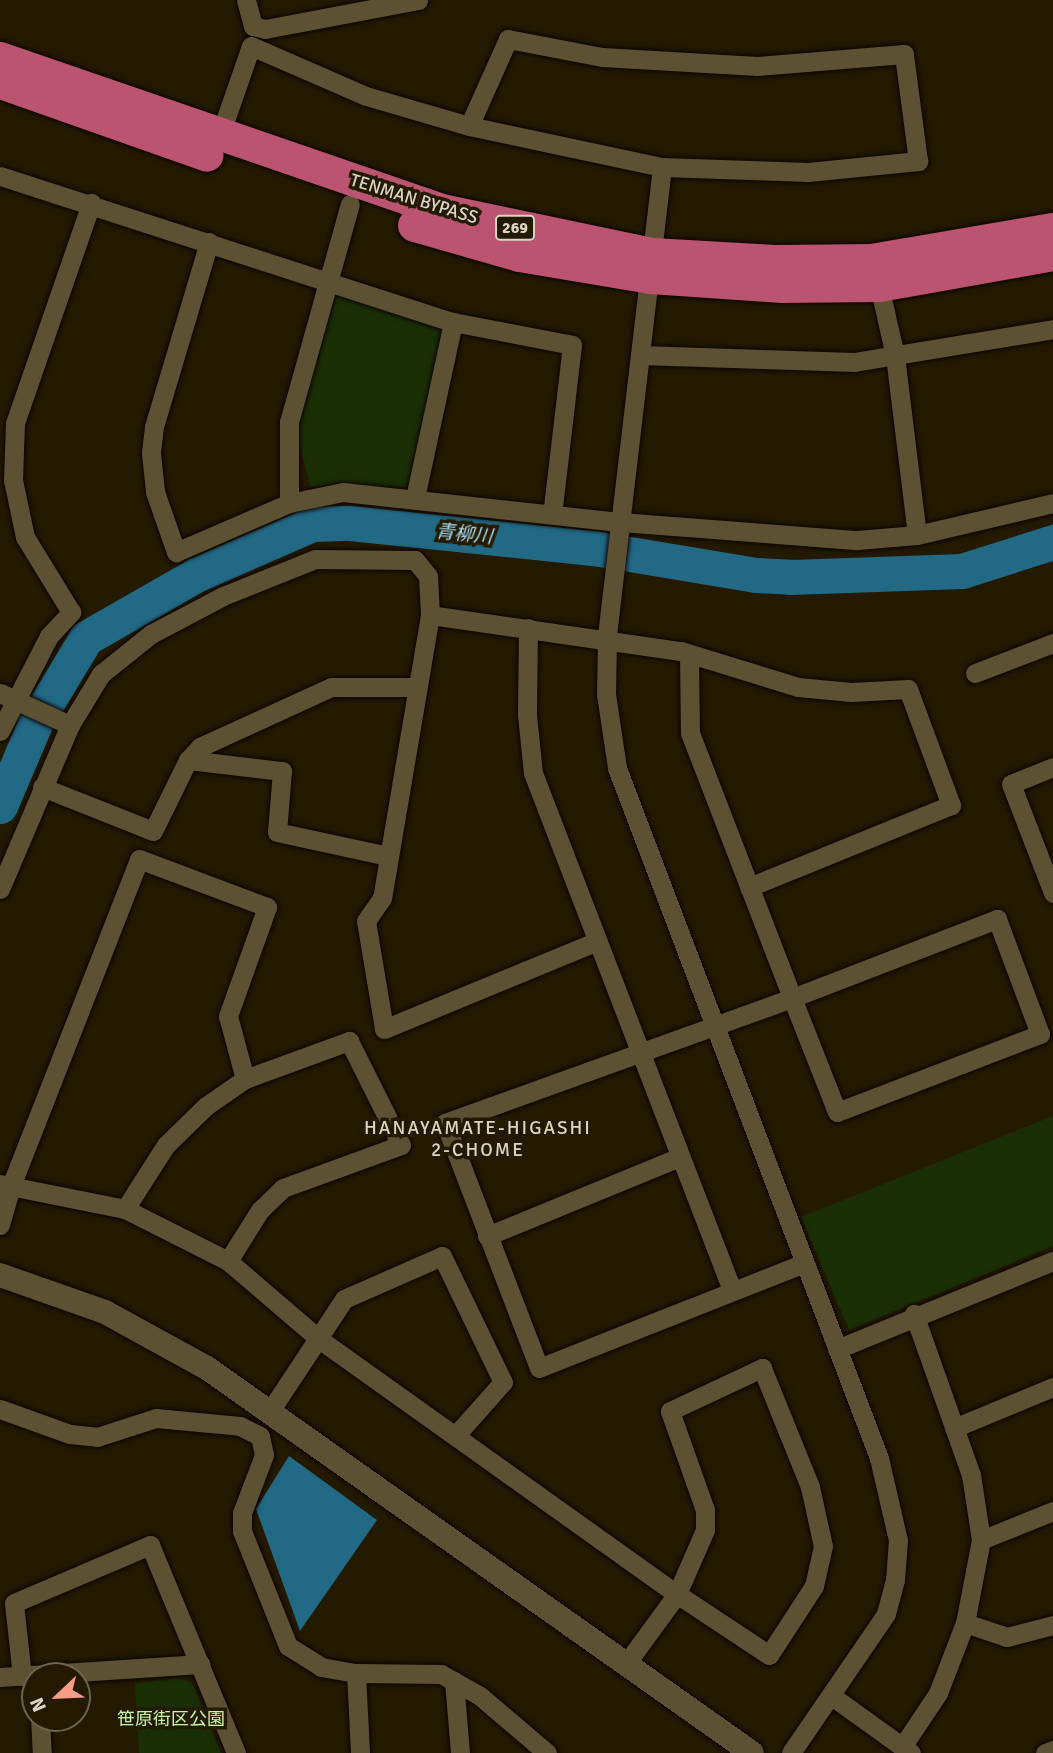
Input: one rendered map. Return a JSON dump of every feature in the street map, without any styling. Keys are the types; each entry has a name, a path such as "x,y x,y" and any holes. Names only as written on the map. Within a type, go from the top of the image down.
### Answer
{"highway":[{"name":"TENMAN BYPASS","path":"0,58 441,210 651,265 871,260 1053,229"},
{"name":"TENMAN BYPASS","path":"0,82 350,204 519,255 651,265 782,286 879,285 1053,254"}],"street":[{"path":"246,0 253,26 265,29 418,0"},
{"path":"220,135 251,46 366,96 469,126 663,167 808,172 918,161 905,54 757,66 602,57 508,39 469,126"},
{"path":"663,167 607,638 606,694 617,768 802,1264 879,1458 898,1540 895,1580 886,1614 833,1698 791,1753"},
{"path":"0,176 91,203 453,322 572,345 552,514"},
{"path":"0,731 7,697 49,636 71,612 25,537 13,480 15,423 91,203"},
{"path":"289,503 289,422 350,204"},
{"path":"209,242 154,427 151,453 155,492 176,552 289,503 343,492 621,522 857,540 918,535 1018,515 1053,503"},
{"path":"879,285 895,356 918,535"},
{"path":"415,498 453,322"},
{"path":"640,355 854,362 1053,329"},
{"path":"0,889 70,725 101,674 151,634 223,596 315,559 415,560 428,576 430,615 382,898 365,929 384,1029 595,942"},
{"path":"430,615 607,638 689,654 798,687 851,692 908,689 951,805 749,887"},
{"path":"528,628 527,715 533,773 595,942 732,1290"},
{"path":"975,673 1053,643"},
{"path":"689,654 690,733 792,998 837,1112 1040,1034 997,919 792,998 712,1026 640,1056 445,1123 539,1368 802,1264"},
{"path":"42,787 153,831 188,760 221,736 331,687 353,683 416,687"},
{"path":"7,697 70,725"},
{"path":"188,760 282,771 277,832 388,856"},
{"path":"1053,767 1011,784 1053,893"},
{"path":"0,1225 5,1185 139,859 267,907 228,1016 245,1079"},
{"path":"125,1209 166,1145 206,1106 245,1079 349,1041 401,1144 283,1188 260,1210 228,1261"},
{"path":"487,1236 680,1157"},
{"path":"5,1185 125,1209 228,1261 319,1339 677,1594 769,1654 822,1567 823,1546 810,1487 762,1368 670,1411 705,1510 705,1530 677,1594 626,1664"},
{"path":"270,1411 344,1299 442,1256 503,1382 455,1436"},
{"path":"837,1349 914,1314 1053,1261"},
{"path":"0,1275 105,1312 152,1335 270,1411 752,1753"},
{"path":"833,1698 906,1750 938,1693 965,1623 981,1539 971,1475 914,1314"},
{"path":"954,1428 1053,1387"},
{"path":"0,1409 70,1434 97,1437 156,1418 240,1426 260,1436 264,1455 242,1513 242,1531 288,1646 320,1667 356,1673 441,1674 481,1696 547,1753"},
{"path":"981,1539 1053,1511"},
{"path":"29,1662 14,1603 150,1545 236,1753"},
{"path":"965,1623 1007,1637 1053,1625"},
{"path":"91,1672 201,1664"},
{"path":"356,1673 360,1753"},
{"path":"0,1677 21,1676"},
{"path":"454,1681 460,1753"},
{"path":"41,1732 42,1753"},
{"path":"1045,1753 1053,1750"}],"green space":[{"path":"338,290 444,330 410,487 310,486 296,430"},
{"path":"1053,1116 1053,1246 849,1330 801,1217"},
{"name":"笹原街区公園","path":"181,1678 192,1683 221,1753 139,1753 135,1683"}],"water":[{"path":"289,1456 377,1520 300,1631 256,1509"}],"waterway":[{"name":"青柳川","path":"0,806 36,721 86,638 196,575 312,524 350,523 600,549 756,575 791,577 962,571 1053,542"}],"district":[{"name":"HANAYAMATE-HIGASHI 2-CHOME","path":"478,1140"}]}
